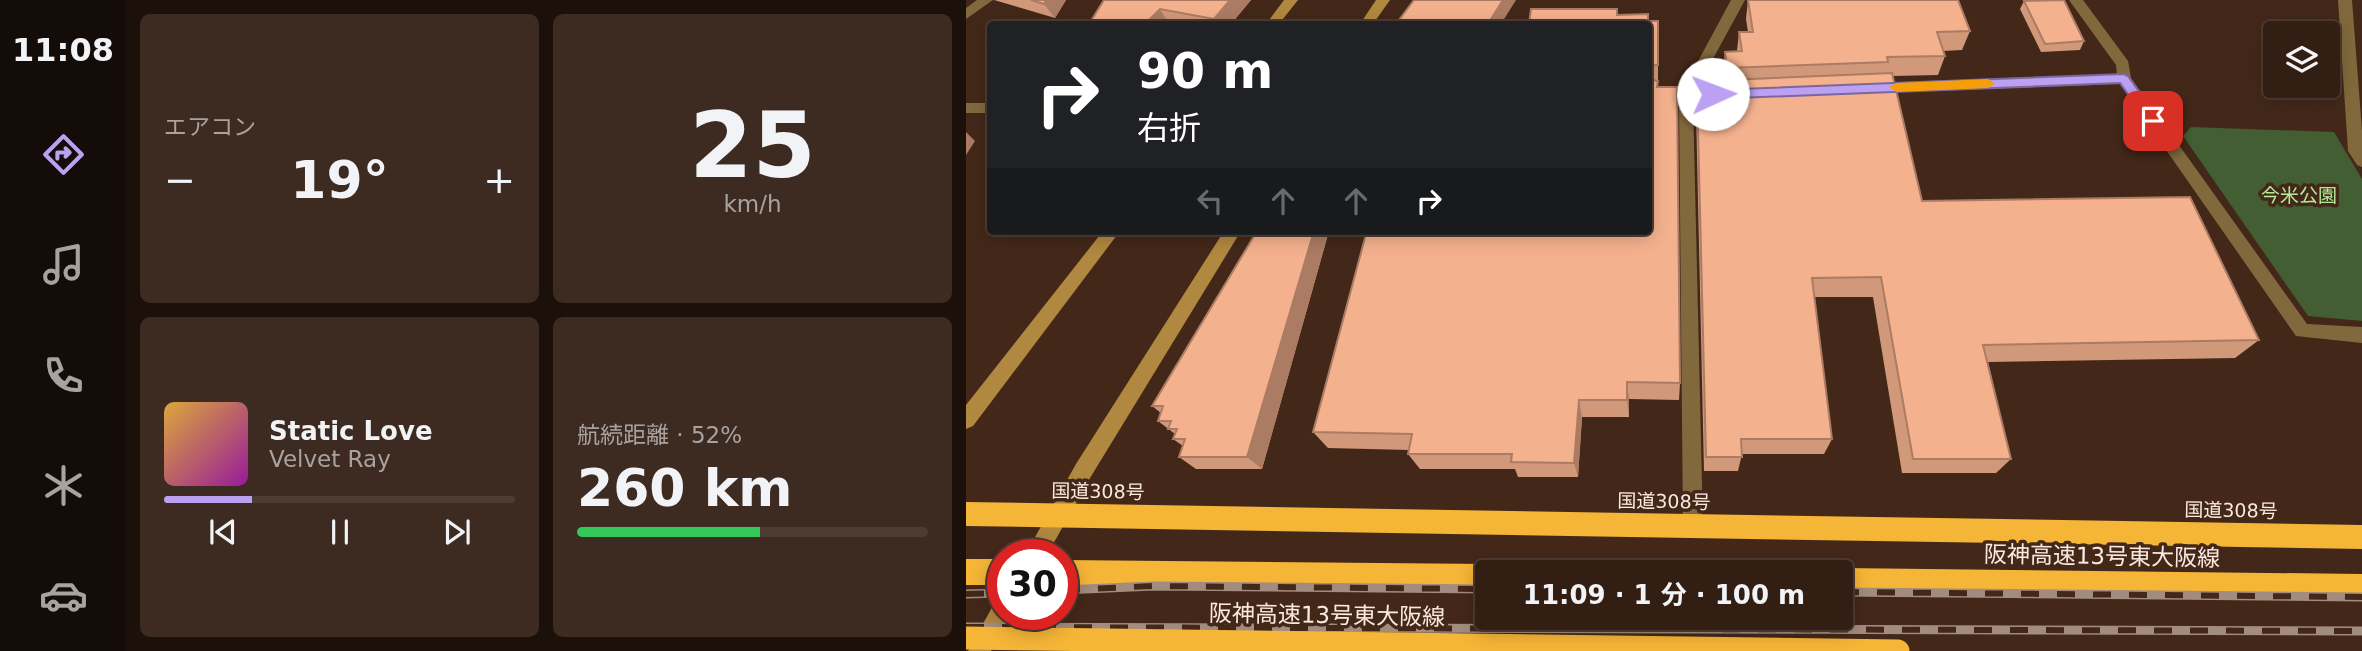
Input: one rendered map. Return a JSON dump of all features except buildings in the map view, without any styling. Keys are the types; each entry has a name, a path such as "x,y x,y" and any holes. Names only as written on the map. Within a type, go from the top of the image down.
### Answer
{"highway":[{"name":"国道308号","path":"966,514 2362,537"},
{"path":"966,572 987,572"},
{"name":"阪神高速13号東大阪線","path":"1078,573 1475,578"},
{"name":"阪神高速13号東大阪線","path":"1853,581 2362,587"},
{"name":"阪神高速13号東大阪線","path":"966,638 1898,651"}],"street":[{"path":"966,15 986,0"},
{"path":"1274,21 1291,0"},
{"path":"1368,21 1383,0"},
{"path":"1693,526 1686,96 1738,0"},
{"path":"2076,0 2123,64 2124,79 2302,331 2362,335"},
{"path":"2345,0 2357,108 2356,151 2362,161"},
{"path":"1864,89 2124,79"},
{"path":"1652,97 1741,93"},
{"path":"966,107 987,108"},
{"path":"966,420 1109,235"},
{"path":"1044,539 1231,235"},
{"path":"979,651 991,630"}],"green space":[{"name":"今米公園","path":"2191,127 2334,132 2362,179 2362,321 2308,316 2183,136"}],"railway":[{"path":"1078,589 1154,586 1475,589"},
{"path":"1853,592 2362,597"},
{"path":"966,594 987,593"},
{"path":"966,627 2362,631"}],"slow traffic":[{"path":"1896,87 1988,84"}],"route":[{"path":"1713,94 2124,79 2153,121"}]}
